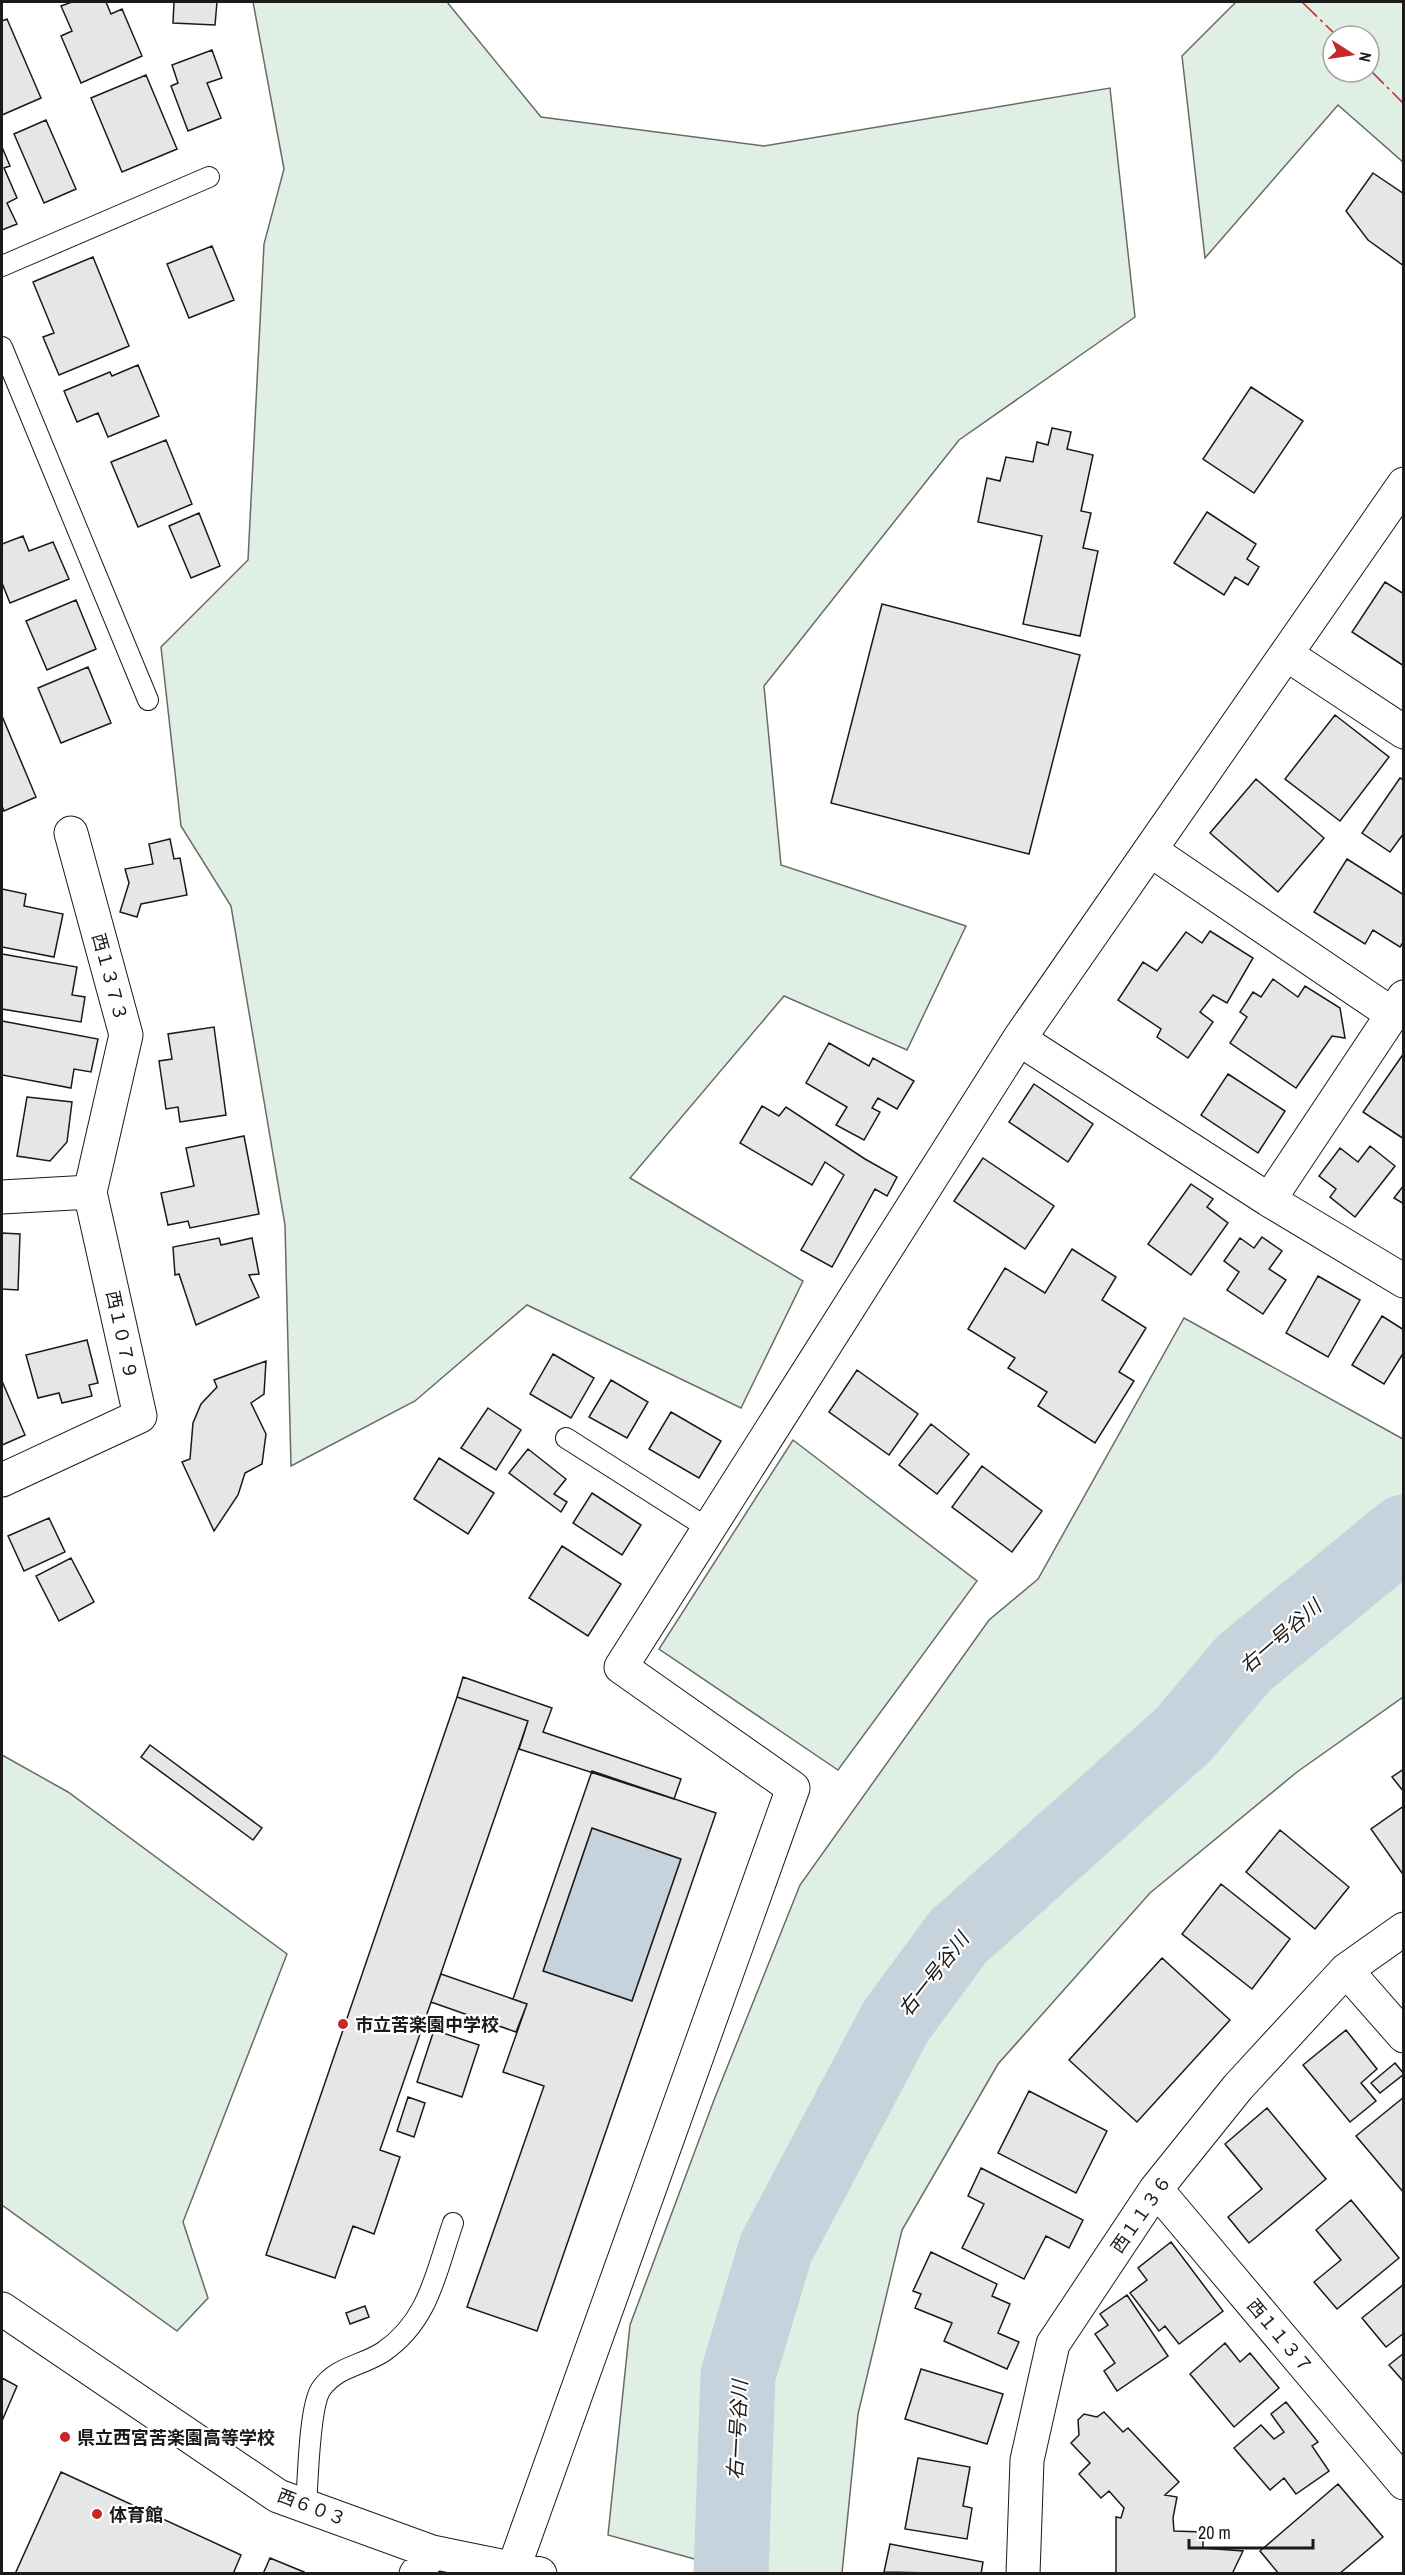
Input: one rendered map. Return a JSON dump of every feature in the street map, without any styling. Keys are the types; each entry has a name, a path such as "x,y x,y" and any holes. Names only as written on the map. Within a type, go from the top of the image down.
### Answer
{"street":[{"path":"527,2570 793,1788 621,1667 1019,1039 1404,484"},
{"path":"1286,654 1404,732"},
{"name":"西１３７３","path":"71,833 126,1035 90,1192"},
{"path":"1150,850 1398,1005 1269,1200"},
{"path":"1019,1039 1269,1200 1404,1281"},
{"path":"2,1197 90,1192"},
{"name":"西１０７９","path":"2,1480 140,1416 90,1192"},
{"name":"西１１３６","path":"1023,2574 1027,2460 1053,2343 1156,2189 1238,2086 1346,1970 1404,1929"},
{"path":"1346,1970 1404,2036"},
{"name":"西１１３７","path":"1156,2189 1404,2483"},
{"name":"西６０３","path":"2,2308 278,2496 306,2506 424,2563 527,2570"}],"lane":[{"path":"2,266 210,177"},
{"path":"2,347 148,700"},
{"path":"566,1438 709,1529"},
{"path":"306,2506 314,2416 320,2390 337,2372 381,2353 404,2335 423,2311 453,2223"}],"green space":[{"path":"253,2 447,2 541,117 764,146 1110,88 1135,317 959,440 764,686 781,865 966,926 907,1050 784,996 630,1178 803,1281 741,1408 527,1305 415,1401 291,1466 285,1225 231,906 181,826 161,647 248,560 264,244 284,169"},
{"path":"1236,2 1403,2 1403,162 1338,105 1205,258 1182,56"},
{"path":"1184,1318 1403,1439 1403,1697 1297,1772 1150,1893 998,2064 902,2230 858,2414 842,2573 745,2573 608,2535 630,2325 714,2100 800,1885 989,1620 1038,1579"},
{"path":"793,1440 977,1581 838,1770 659,1649"},
{"path":"2,1755 68,1792 287,1954 183,2222 208,2298 177,2331 2,2205"}],"shaded area":[{"path":"592,1828 681,1859 632,2001 543,1971"}],"building":[{"path":"72,2 106,2 111,14 122,9 142,56 81,83 61,36 72,31 61,6"},
{"path":"174,2 217,2 215,25 173,23"},
{"path":"7,19 41,98 2,115 2,21"},
{"path":"212,50 222,78 207,83 221,118 188,131 171,86 178,83 172,65"},
{"path":"146,75 177,149 122,172 91,98"},
{"path":"46,120 76,189 44,203 14,134"},
{"path":"2,147 10,166 4,168 17,198 7,203 17,224 2,230"},
{"path":"1373,173 1404,194 1404,266 1368,240 1346,211"},
{"path":"212,246 234,300 189,318 167,264"},
{"path":"93,257 129,346 59,375 43,337 54,333 33,282"},
{"path":"138,365 159,416 108,437 98,413 77,422 64,391 110,372 112,376"},
{"path":"1251,387 1303,421 1254,493 1203,459"},
{"path":"1052,428 1071,432 1067,449 1093,455 1081,511 1091,513 1083,548 1098,551 1080,636 1023,624 1042,536 978,522 987,478 1000,481 1006,457 1033,462 1037,442 1048,445"},
{"path":"166,440 192,504 138,527 111,462"},
{"path":"1207,512 1256,544 1247,559 1259,567 1248,585 1235,577 1224,595 1174,563"},
{"path":"199,513 220,566 191,578 169,526"},
{"path":"23,536 29,551 53,542 69,579 10,603 2,583 2,544"},
{"path":"1385,582 1404,594 1404,666 1352,632"},
{"path":"76,600 96,649 47,670 26,621"},
{"path":"882,604 1080,655 1029,854 831,803"},
{"path":"88,667 111,723 61,743 38,688"},
{"path":"1335,715 1389,757 1340,821 1285,779"},
{"path":"2,716 36,797 4,811 2,806"},
{"path":"1400,778 1404,780 1404,833 1390,852 1362,833"},
{"path":"1256,779 1324,838 1278,892 1210,833"},
{"path":"170,839 174,859 180,858 187,895 141,904 137,917 120,912 129,883 125,869 153,864 149,844"},
{"path":"1347,859 1404,895 1404,941 1400,947 1373,930 1365,944 1314,912"},
{"path":"2,889 26,894 24,906 63,914 54,957 2,947"},
{"path":"1210,931 1253,958 1227,1003 1213,995 1200,1012 1213,1022 1188,1058 1157,1037 1161,1029 1118,1000 1143,962 1157,971 1186,932 1202,943"},
{"path":"2,954 77,967 72,995 85,997 81,1022 2,1009"},
{"path":"1273,979 1298,997 1305,986 1340,1008 1345,1038 1332,1036 1296,1088 1230,1043 1247,1017 1240,1012 1253,992 1261,997"},
{"path":"2,1021 98,1039 91,1072 74,1069 71,1088 2,1075"},
{"path":"214,1027 226,1115 180,1122 178,1107 166,1109 159,1061 172,1059 168,1034"},
{"path":"829,1043 869,1066 873,1058 914,1081 897,1109 878,1098 872,1108 880,1112 864,1140 836,1125 847,1107 806,1083"},
{"path":"1404,1053 1404,1139 1363,1112"},
{"path":"1228,1074 1285,1111 1258,1153 1201,1115"},
{"path":"1034,1084 1093,1124 1068,1162 1009,1122"},
{"path":"27,1097 72,1102 67,1142 50,1161 17,1156"},
{"path":"762,1106 779,1116 786,1107 865,1159 897,1177 887,1196 875,1189 832,1267 801,1250 844,1175 825,1162 812,1185 740,1143"},
{"path":"244,1136 259,1214 190,1228 188,1221 168,1225 161,1193 194,1186 186,1148"},
{"path":"1370,1146 1395,1166 1355,1217 1330,1197 1336,1189 1319,1176 1340,1148 1358,1162"},
{"path":"983,1158 1054,1206 1025,1249 954,1201"},
{"path":"1191,1184 1213,1199 1207,1207 1228,1223 1191,1275 1148,1244"},
{"path":"1404,1185 1404,1204 1394,1198"},
{"path":"2,1233 20,1234 18,1290 2,1289"},
{"path":"1262,1237 1282,1251 1269,1269 1286,1280 1263,1314 1227,1290 1239,1272 1224,1261 1240,1238 1254,1248"},
{"path":"219,1238 221,1245 252,1238 259,1274 249,1275 259,1297 196,1325 179,1274 175,1275 173,1247"},
{"path":"1072,1249 1116,1277 1102,1300 1146,1328 1119,1372 1134,1381 1095,1443 1038,1406 1047,1392 1008,1368 1015,1358 968,1329 1005,1268 1045,1293"},
{"path":"1318,1276 1360,1300 1328,1357 1286,1333"},
{"path":"1382,1316 1404,1330 1404,1352 1384,1384 1352,1365"},
{"path":"87,1340 98,1383 89,1385 92,1396 62,1403 59,1393 38,1398 26,1355"},
{"path":"553,1354 594,1378 571,1418 530,1394"},
{"path":"266,1361 264,1394 251,1403 266,1434 262,1464 245,1473 238,1495 214,1531 182,1462 190,1459 193,1423 201,1404 217,1387 214,1380"},
{"path":"857,1370 918,1414 889,1455 829,1412"},
{"path":"611,1380 648,1402 627,1438 589,1417"},
{"path":"2,1381 25,1435 2,1445"},
{"path":"488,1408 521,1430 496,1470 461,1448"},
{"path":"671,1412 721,1441 699,1478 649,1449"},
{"path":"931,1424 969,1454 937,1494 899,1465"},
{"path":"528,1449 566,1479 554,1494 567,1502 561,1512 509,1473"},
{"path":"439,1458 494,1493 468,1534 414,1499"},
{"path":"982,1466 1042,1511 1012,1552 952,1507"},
{"path":"592,1493 641,1525 622,1555 573,1523"},
{"path":"49,1518 65,1552 24,1571 8,1536"},
{"path":"562,1546 621,1584 588,1636 529,1598"},
{"path":"71,1558 94,1602 59,1621 36,1576"},
{"path":"463,1677 552,1708 543,1732 681,1779 674,1799 519,1749 528,1721 457,1697"},
{"path":"457,1697 528,1721 380,2150 400,2157 374,2234 353,2226 335,2278 266,2255"},
{"path":"150,1745 262,1828 253,1840 141,1757"},
{"path":"1404,1769 1404,1792 1392,1777"},
{"path":"592,1771 716,1813 537,2331 467,2307 544,2086 503,2072 527,2004 513,1999","holes":["592,1828 681,1859 632,2001 543,1971"]},
{"path":"1404,1806 1404,1872 1402,1873 1371,1829"},
{"path":"1280,1830 1349,1887 1315,1929 1246,1872"},
{"path":"1221,1884 1290,1939 1252,1989 1182,1934"},
{"path":"1162,1958 1230,2020 1137,2122 1069,2060"},
{"path":"441,1974 527,2004 516,2032 431,2002"},
{"path":"434,2030 479,2045 462,2097 417,2082"},
{"path":"1346,2030 1377,2069 1361,2083 1376,2101 1350,2122 1303,2065"},
{"path":"1395,2063 1404,2074 1380,2093 1371,2083"},
{"path":"1029,2091 1107,2131 1076,2193 998,2153"},
{"path":"408,2097 425,2103 414,2137 397,2131"},
{"path":"1404,2097 1404,2193 1356,2136"},
{"path":"1267,2108 1326,2179 1249,2243 1228,2217 1262,2189 1225,2144"},
{"path":"981,2168 1083,2220 1069,2248 1046,2236 1024,2279 962,2248 984,2204 968,2196"},
{"path":"1351,2200 1399,2258 1337,2309 1314,2282 1341,2260 1316,2230"},
{"path":"1171,2242 1223,2311 1179,2344 1165,2326 1159,2331 1130,2293 1147,2280 1138,2268"},
{"path":"931,2252 997,2284 992,2296 1010,2304 998,2333 1019,2342 1007,2369 944,2341 952,2323 915,2308 921,2294 913,2291"},
{"path":"1404,2284 1404,2333 1386,2347 1362,2318"},
{"path":"1127,2295 1168,2356 1117,2391 1104,2371 1115,2363 1095,2334 1108,2325 1100,2314"},
{"path":"365,2306 369,2317 350,2324 346,2313"},
{"path":"1225,2343 1240,2362 1250,2353 1279,2388 1234,2427 1190,2374"},
{"path":"1404,2353 1404,2382 1389,2365"},
{"path":"921,2369 1003,2394 987,2444 905,2419"},
{"path":"2,2378 17,2386 2,2421"},
{"path":"1286,2402 1318,2442 1312,2446 1329,2471 1296,2494 1284,2478 1270,2490 1234,2448 1261,2425 1274,2439 1284,2432 1271,2414"},
{"path":"1104,2412 1123,2432 1128,2428 1179,2482 1165,2495 1177,2497 1173,2518 1174,2531 1203,2532 1203,2548 1243,2551 1232,2574 1116,2574 1116,2517 1121,2518 1124,2508 1109,2491 1101,2498 1079,2474 1090,2463 1071,2443 1079,2435 1078,2420 1084,2414 1097,2417"},
{"path":"918,2458 970,2467 963,2506 972,2508 967,2539 905,2529"},
{"name":"体育館","path":"61,2472 241,2555 233,2574 15,2574"},
{"path":"1338,2484 1383,2537 1339,2574 1279,2574 1260,2551"},
{"path":"890,2544 983,2562 981,2574 884,2572"},
{"path":"270,2558 304,2572 303,2574 263,2574"}],"waterway":[{"name":"右一号谷川","path":"731,2574 738,2375 776,2248 896,2021 958,1937 1183,1735 1244,1663 1404,1532"}],"power":[{"path":"1302,2 1325,24"},
{"path":"1381,81 1404,104"}],"place":[{"name":"市立苦楽園中学校","path":"343,2024"},
{"name":"県立西宮苦楽園高等学校","path":"65,2437"},
{"name":"体育館","path":"97,2514"}]}
